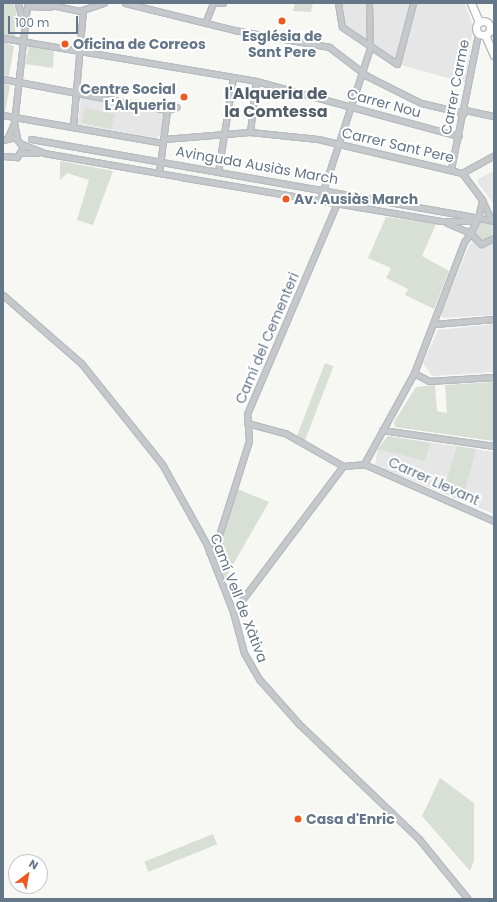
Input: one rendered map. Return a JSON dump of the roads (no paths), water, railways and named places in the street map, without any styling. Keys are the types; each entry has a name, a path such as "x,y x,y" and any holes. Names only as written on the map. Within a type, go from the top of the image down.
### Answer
{"main road":[{"path":"471,3 479,22 476,28 487,33"},
{"path":"479,22 487,22 487,33 494,55"}],"street":[{"path":"42,3 52,7"},
{"path":"22,22 18,4 83,10 104,3"},
{"path":"125,3 234,30 329,47 363,73 425,105 494,116"},
{"path":"205,23 214,3 224,3"},
{"path":"338,3 340,24 370,48 398,64 412,3"},
{"path":"320,200 370,48 369,3"},
{"path":"27,5 22,22 14,123 17,138 22,144 44,153"},
{"path":"73,126 83,10"},
{"name":"Carrer Carme","path":"451,169 464,111 487,33"},
{"name":"Carrer Nou","path":"3,38 256,81 458,136"},
{"path":"218,172 233,77"},
{"path":"3,79 167,110 177,107"},
{"path":"250,132 256,81"},
{"path":"159,173 167,110"},
{"name":"Carrer Sant Pere","path":"3,115 163,141 250,132 339,143 451,169 462,173 482,200 493,222"},
{"path":"14,123 5,137 17,138"},
{"name":"Avinguda Ausiàs March","path":"31,139 324,189 476,220"},
{"path":"21,153 22,144"},
{"path":"3,156 11,159 21,153 44,153 440,221 476,220 493,222"},
{"path":"462,173 494,155"},
{"path":"247,423 285,433 343,466 364,464 414,373 464,245 476,220 482,200"},
{"name":"Camí del Cementeri","path":"209,552 215,548 249,441 247,414 337,203"},
{"path":"440,221 470,233 475,241"},
{"path":"464,245 475,241 491,243 494,238"},
{"name":"Camí Vell de Xàtiva","path":"3,294 69,350 116,402 162,464 209,552 233,612 248,663 264,686 419,839 468,899"},
{"path":"434,324 494,319"},
{"path":"414,373 429,381 494,377"},
{"path":"382,430 494,446"},
{"name":"Carrer Llevant","path":"364,464 494,521"},
{"path":"233,612 343,466"}],"place":[{"name":"Església de Sant Pere","path":"282,21"},
{"name":"Oficina de Correos","path":"65,44"},
{"name":"Centre Social L'Alqueria","path":"184,97"},
{"name":"Av. Ausiàs March","path":"286,199"},
{"name":"Casa d'Enric","path":"298,819"}],"district":[{"name":"l'Alqueria de la Comtessa","path":"276,103"}]}
